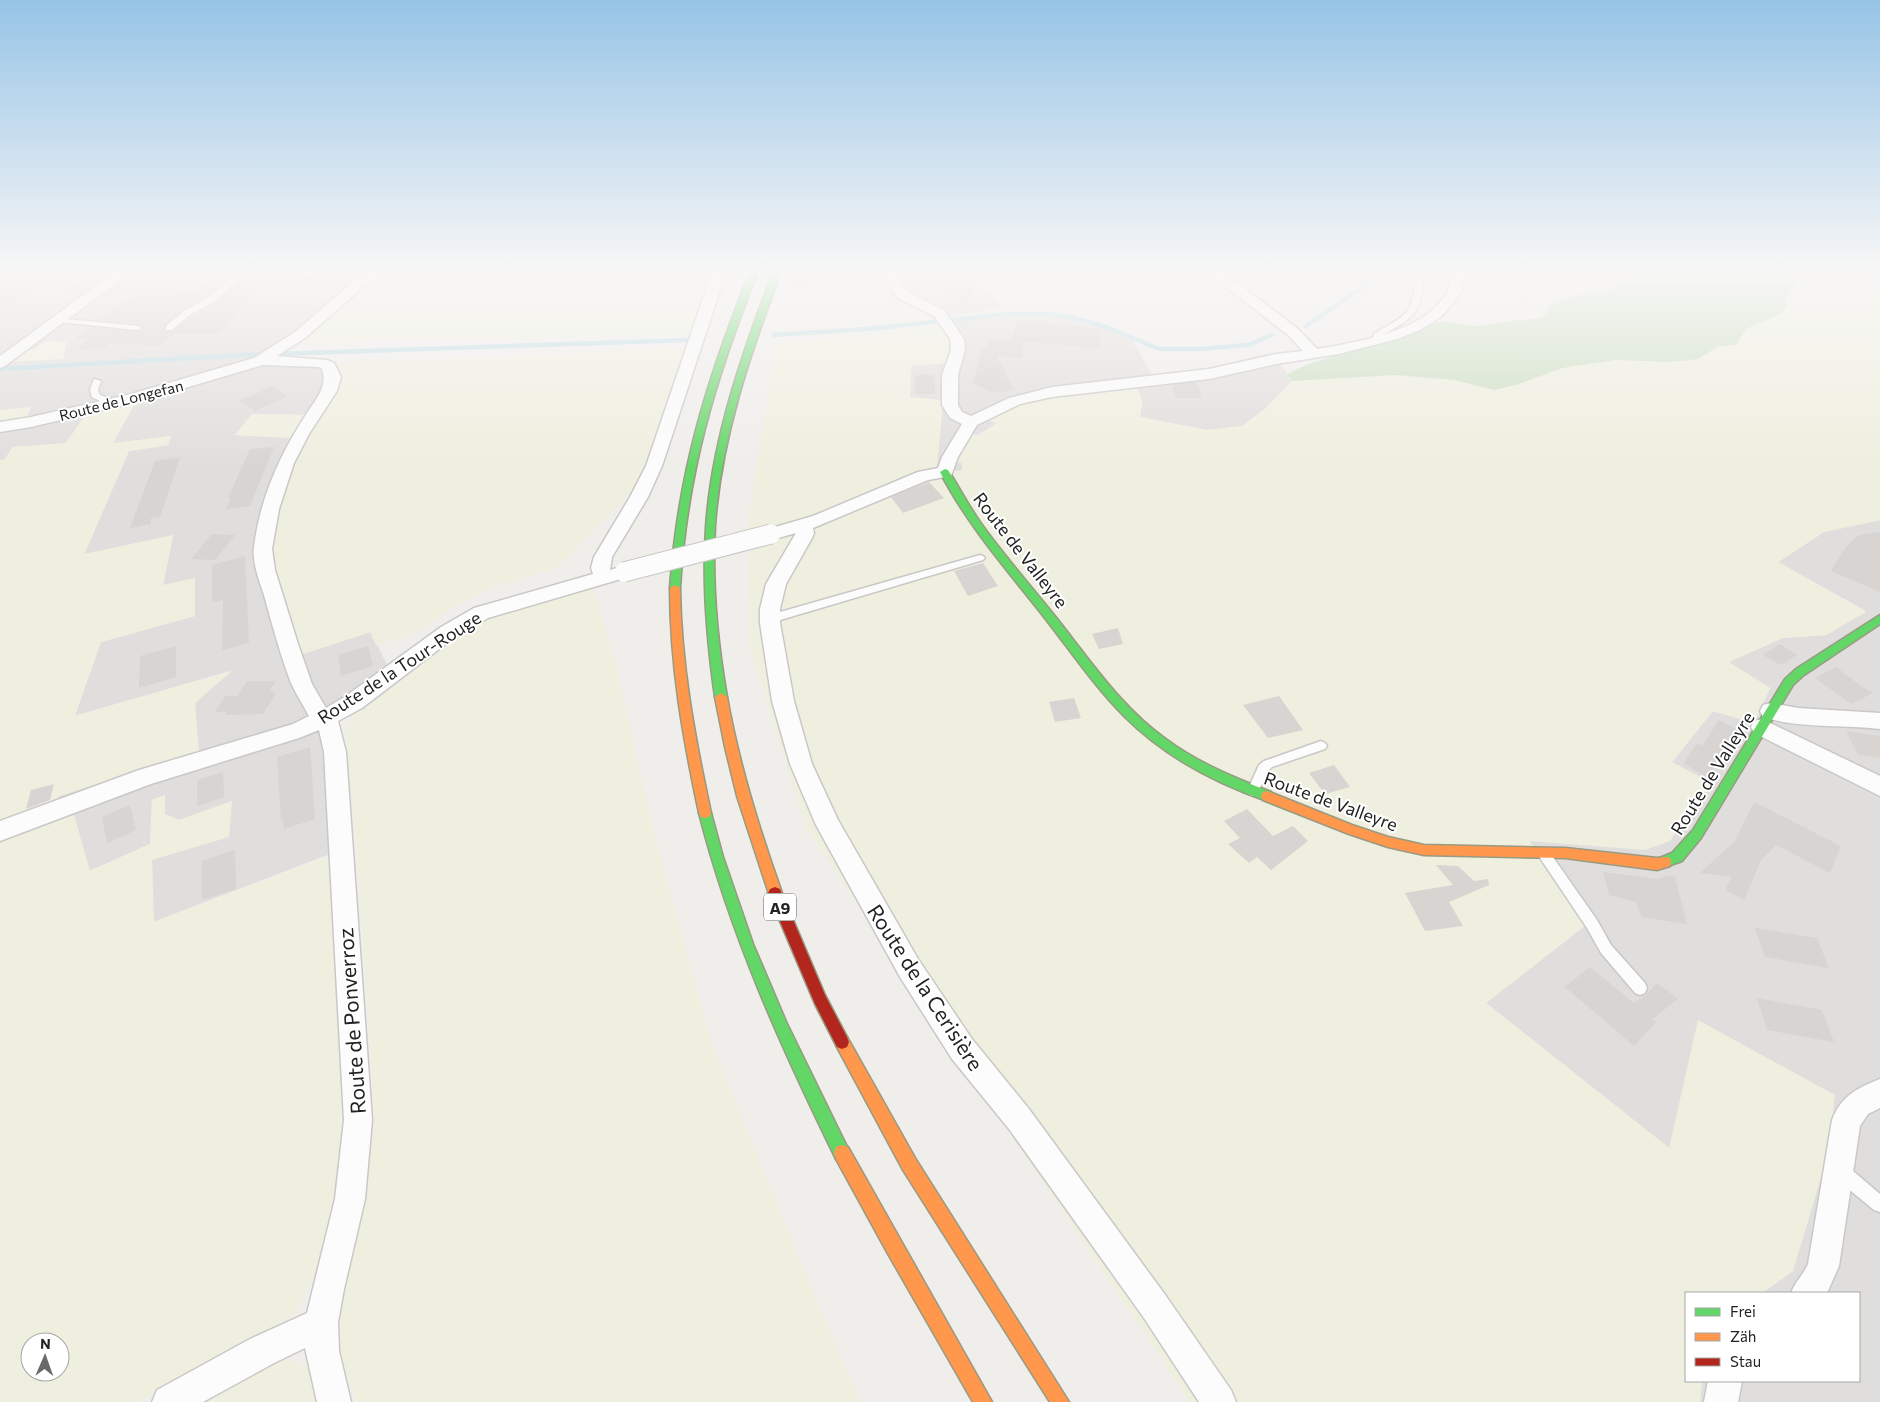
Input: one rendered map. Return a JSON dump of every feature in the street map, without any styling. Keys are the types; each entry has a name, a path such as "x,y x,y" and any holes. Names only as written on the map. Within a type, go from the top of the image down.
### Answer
{"main road":[{"name":"A9","path":"727,337 701,419 690,461 678,540 676,614 679,677 696,783 735,913 791,1047 846,1158 983,1402"},
{"name":"A9","path":"754,337 738,382 719,460 713,505 709,561 709,609 721,701 735,771 745,809 772,890 832,1024 925,1189 1060,1402"},
{"name":"Route de Valleyre","path":"945,472 955,493 978,526 1088,667 1132,718 1161,742 1214,774 1253,791 1369,836 1424,850 1580,854 1649,864 1670,861 1686,848 1697,834 1784,689 1800,672 1880,619"}],"street":[{"path":"0,363 35,337"},
{"path":"269,355 296,337"},
{"path":"613,574 600,568 603,557 642,493 654,466 697,337"},
{"path":"954,337 958,345 950,375 951,407 956,415 971,422"},
{"path":"1298,337 1314,354"},
{"path":"945,472 950,457 971,422 1004,406 1035,395 1210,374 1276,359 1314,354 1385,337"},
{"name":"Route de Longefan","path":"0,427 31,422 156,392 269,355"},
{"name":"Route de Ponverroz","path":"269,355 322,363 332,371 333,377 330,388 301,434 286,464 270,509 263,543 266,570 288,644 302,684 318,713 329,725 335,752 358,1120 356,1164 348,1208 326,1292 322,1323 324,1360 334,1402"},
{"name":"Route de la Tour-Rouge","path":"0,831 26,823 138,779 276,738 324,719 354,702 448,632 474,616 500,606 613,574 803,525 924,476 945,472"},
{"name":"Route de la Cerisière","path":"803,525 805,533 803,538 773,592 770,619 780,690 801,764 828,825 909,968 962,1049 1019,1119 1070,1189 1155,1307 1219,1402"},
{"path":"1767,719 1792,716 1845,716 1880,721"},
{"path":"1767,719 1880,788"},
{"path":"1808,1292 1823,1266 1846,1120 1858,1104 1880,1093"},
{"path":"169,1402 262,1351 322,1323"},
{"path":"1720,1402 1725,1382"}],"lane":[{"path":"97,381 94,390 96,397 105,400 108,404"},
{"path":"770,619 980,558"},
{"path":"1253,791 1263,768 1268,764 1321,746"},
{"path":"1543,852 1592,924 1606,949 1640,988"},
{"path":"1839,1170 1880,1204"}],"shaded area":[{"path":"0,337 289,337 256,356 271,365 311,365 325,368 328,380 308,415 252,414 236,435 295,438 263,515 287,659 371,632 387,665 347,695 311,715 321,740 335,852 153,922 152,860 232,801 179,820 165,814 165,796 152,800 150,844 89,871 74,815 53,813 59,796 198,752 195,703 230,671 74,716 101,642 195,616 163,585 173,536 84,555 129,451 168,445 171,436 112,444 135,402 87,413 66,443 13,447 4,460 0,460"},
{"path":"933,337 1130,337 1152,375 1181,373 1268,355 1280,364 1292,381 1265,409 1242,426 1207,430 1140,417 1142,401 1137,386 989,420 997,423 978,435 960,451 957,463 961,462 963,470 957,471 937,466 943,400 910,398 911,366"},
{"path":"1880,520 1880,1402 1700,1402 1702,1382 1860,1382 1860,1292 1763,1292 1793,1271 1669,1148 1486,1003 1584,926 1529,840 1672,762 1713,711 1754,723 1770,688 1728,662 1783,638 1826,635 1866,611 1778,562 1824,532"}],"green space":[{"path":"308,337 557,337 303,342"},
{"path":"830,337 949,337 950,340 947,363 911,366 910,397 943,400 937,466 957,471 963,470 961,462 957,463 960,451 972,434 978,435 987,431 997,423 989,420 1003,410 1032,399 1137,386 1142,401 1140,417 1207,430 1242,426 1265,409 1292,381 1396,375 1454,380 1494,390 1562,368 1615,360 1671,362 1698,359 1719,345 1736,345 1741,337 1880,337 1880,520 1824,532 1778,562 1866,612 1826,635 1783,638 1729,662 1770,688 1754,723 1713,711 1672,762 1712,783 1670,841 1645,850 1529,841 1585,926 1486,1003 1669,1148 1698,1020 1835,1095 1827,1158 1793,1271 1763,1292 1685,1292 1685,1382 1702,1382 1700,1402 1190,1402 806,828 749,645 747,529 776,343"},
{"path":"1394,337 1741,337 1736,345 1719,346 1698,359 1671,362 1615,360 1562,368 1519,384 1494,390 1454,380 1396,375 1292,381 1287,374 1298,368"},
{"path":"45,341 67,342 63,359 10,362 23,351 35,349"},
{"path":"674,348 686,351 641,482 558,567 490,588 449,610 419,631 376,645 370,632 303,654 269,546 289,471 338,377 338,364 357,360 484,358"},
{"path":"136,402 113,443 171,436 168,445 129,451 84,554 173,535 163,585 195,578 195,616 101,642 75,716 232,671 195,703 199,752 59,796 24,813 0,819 0,460 4,460 13,447 66,443 87,413"},
{"path":"31,407 25,421 0,424 0,410"},
{"path":"252,414 305,415 290,438 235,435"},
{"path":"584,588 594,591 615,661 653,829 711,1042 860,1402 358,1402 339,1360 346,1250 375,1129 361,906 346,732 354,712 452,635 496,611"},
{"path":"165,795 165,814 179,820 232,801 229,837 152,860 154,922 329,856 345,1093 340,1194 322,1259 296,1313 198,1374 134,1402 0,1402 0,842 74,815 90,871 150,844 152,800"},
{"path":"279,1357 308,1367 317,1402 189,1402"}],"building":[{"path":"76,337 170,337 159,346 109,343 105,348 78,349 87,339 74,339"},
{"path":"1013,337 1101,337 1100,349 1024,341 1022,358 997,356 1014,390 993,393 973,383 982,349 987,350 988,339 1023,341 1012,340"},
{"path":"934,374 935,394 915,394 915,375"},
{"path":"1197,382 1202,398 1176,398 1172,385"},
{"path":"272,386 288,396 255,411 239,401"},
{"path":"274,447 250,506 226,509 231,498 228,498 250,449"},
{"path":"180,457 160,517 151,518 151,524 130,528 155,461"},
{"path":"929,482 944,498 903,513 891,497"},
{"path":"1880,532 1880,592 1831,571 1846,547 1859,535"},
{"path":"212,534 235,535 215,560 191,559"},
{"path":"245,556 249,643 222,650 223,600 212,602 212,565"},
{"path":"983,563 998,586 968,596 954,571"},
{"path":"1118,628 1123,644 1099,649 1092,634"},
{"path":"1780,644 1797,655 1781,665 1763,655"},
{"path":"176,646 176,677 139,688 140,656"},
{"path":"368,646 373,666 341,676 338,655"},
{"path":"1836,667 1873,693 1851,704 1815,678"},
{"path":"247,681 276,681 269,692 276,693 263,714 225,715 227,712 215,712 225,696 238,696"},
{"path":"1279,696 1303,730 1268,738 1243,705"},
{"path":"1074,698 1081,718 1055,722 1049,702"},
{"path":"1719,720 1742,732 1733,746 1729,744 1707,778 1684,763 1697,743 1702,746"},
{"path":"1846,731 1880,736 1880,758 1858,755"},
{"path":"310,747 315,819 284,829 283,820 281,821 277,757"},
{"path":"1334,765 1350,787 1325,794 1309,773"},
{"path":"223,772 224,797 197,806 197,780"},
{"path":"54,784 50,800 26,809 31,790"},
{"path":"1754,802 1841,846 1830,873 1776,845 1761,860 1744,900 1725,890 1732,877 1700,873 1735,841"},
{"path":"130,805 136,830 107,843 102,817"},
{"path":"1247,809 1273,836 1293,826 1308,841 1271,870 1257,857 1249,863 1228,844 1240,838 1224,821"},
{"path":"235,850 236,889 202,900 202,861"},
{"path":"1436,865 1458,866 1474,881 1488,879 1489,885 1449,902 1463,926 1425,931 1405,893 1453,885"},
{"path":"1603,872 1657,879 1668,876 1675,877 1687,924 1642,917 1636,902 1609,895"},
{"path":"1755,928 1817,938 1829,968 1765,957"},
{"path":"1590,967 1634,1003 1646,995 1657,983 1678,999 1652,1019 1656,1022 1634,1046 1565,987"},
{"path":"1757,998 1822,1010 1834,1042 1767,1030"}],"waterway":[{"path":"1131,337 1159,349 1199,349 1248,345 1266,337"},
{"path":"0,369 243,355 690,340"}],"traffic: fast":[{"path":"675,588 683,506 691,466 700,426 728,337"},
{"path":"721,697 710,599 709,550 713,501 717,472 730,413 753,337"},
{"path":"945,472 977,525 1098,680 1128,714 1174,752 1226,779 1267,796"},
{"path":"1665,862 1677,857 1697,834 1789,682 1800,672 1880,619"},
{"path":"705,813 730,901 763,987 801,1071 842,1153"}],"traffic: slow":[{"path":"675,588 679,673 705,813"},
{"path":"721,697 731,747 744,796 758,845 775,893"},
{"path":"1267,796 1349,829 1388,842 1424,850 1565,853 1657,864 1665,862"},
{"path":"842,1042 909,1164 1060,1402"},
{"path":"842,1153 983,1402"}],"traffic: jam":[{"path":"775,893 820,999 842,1042"}]}
